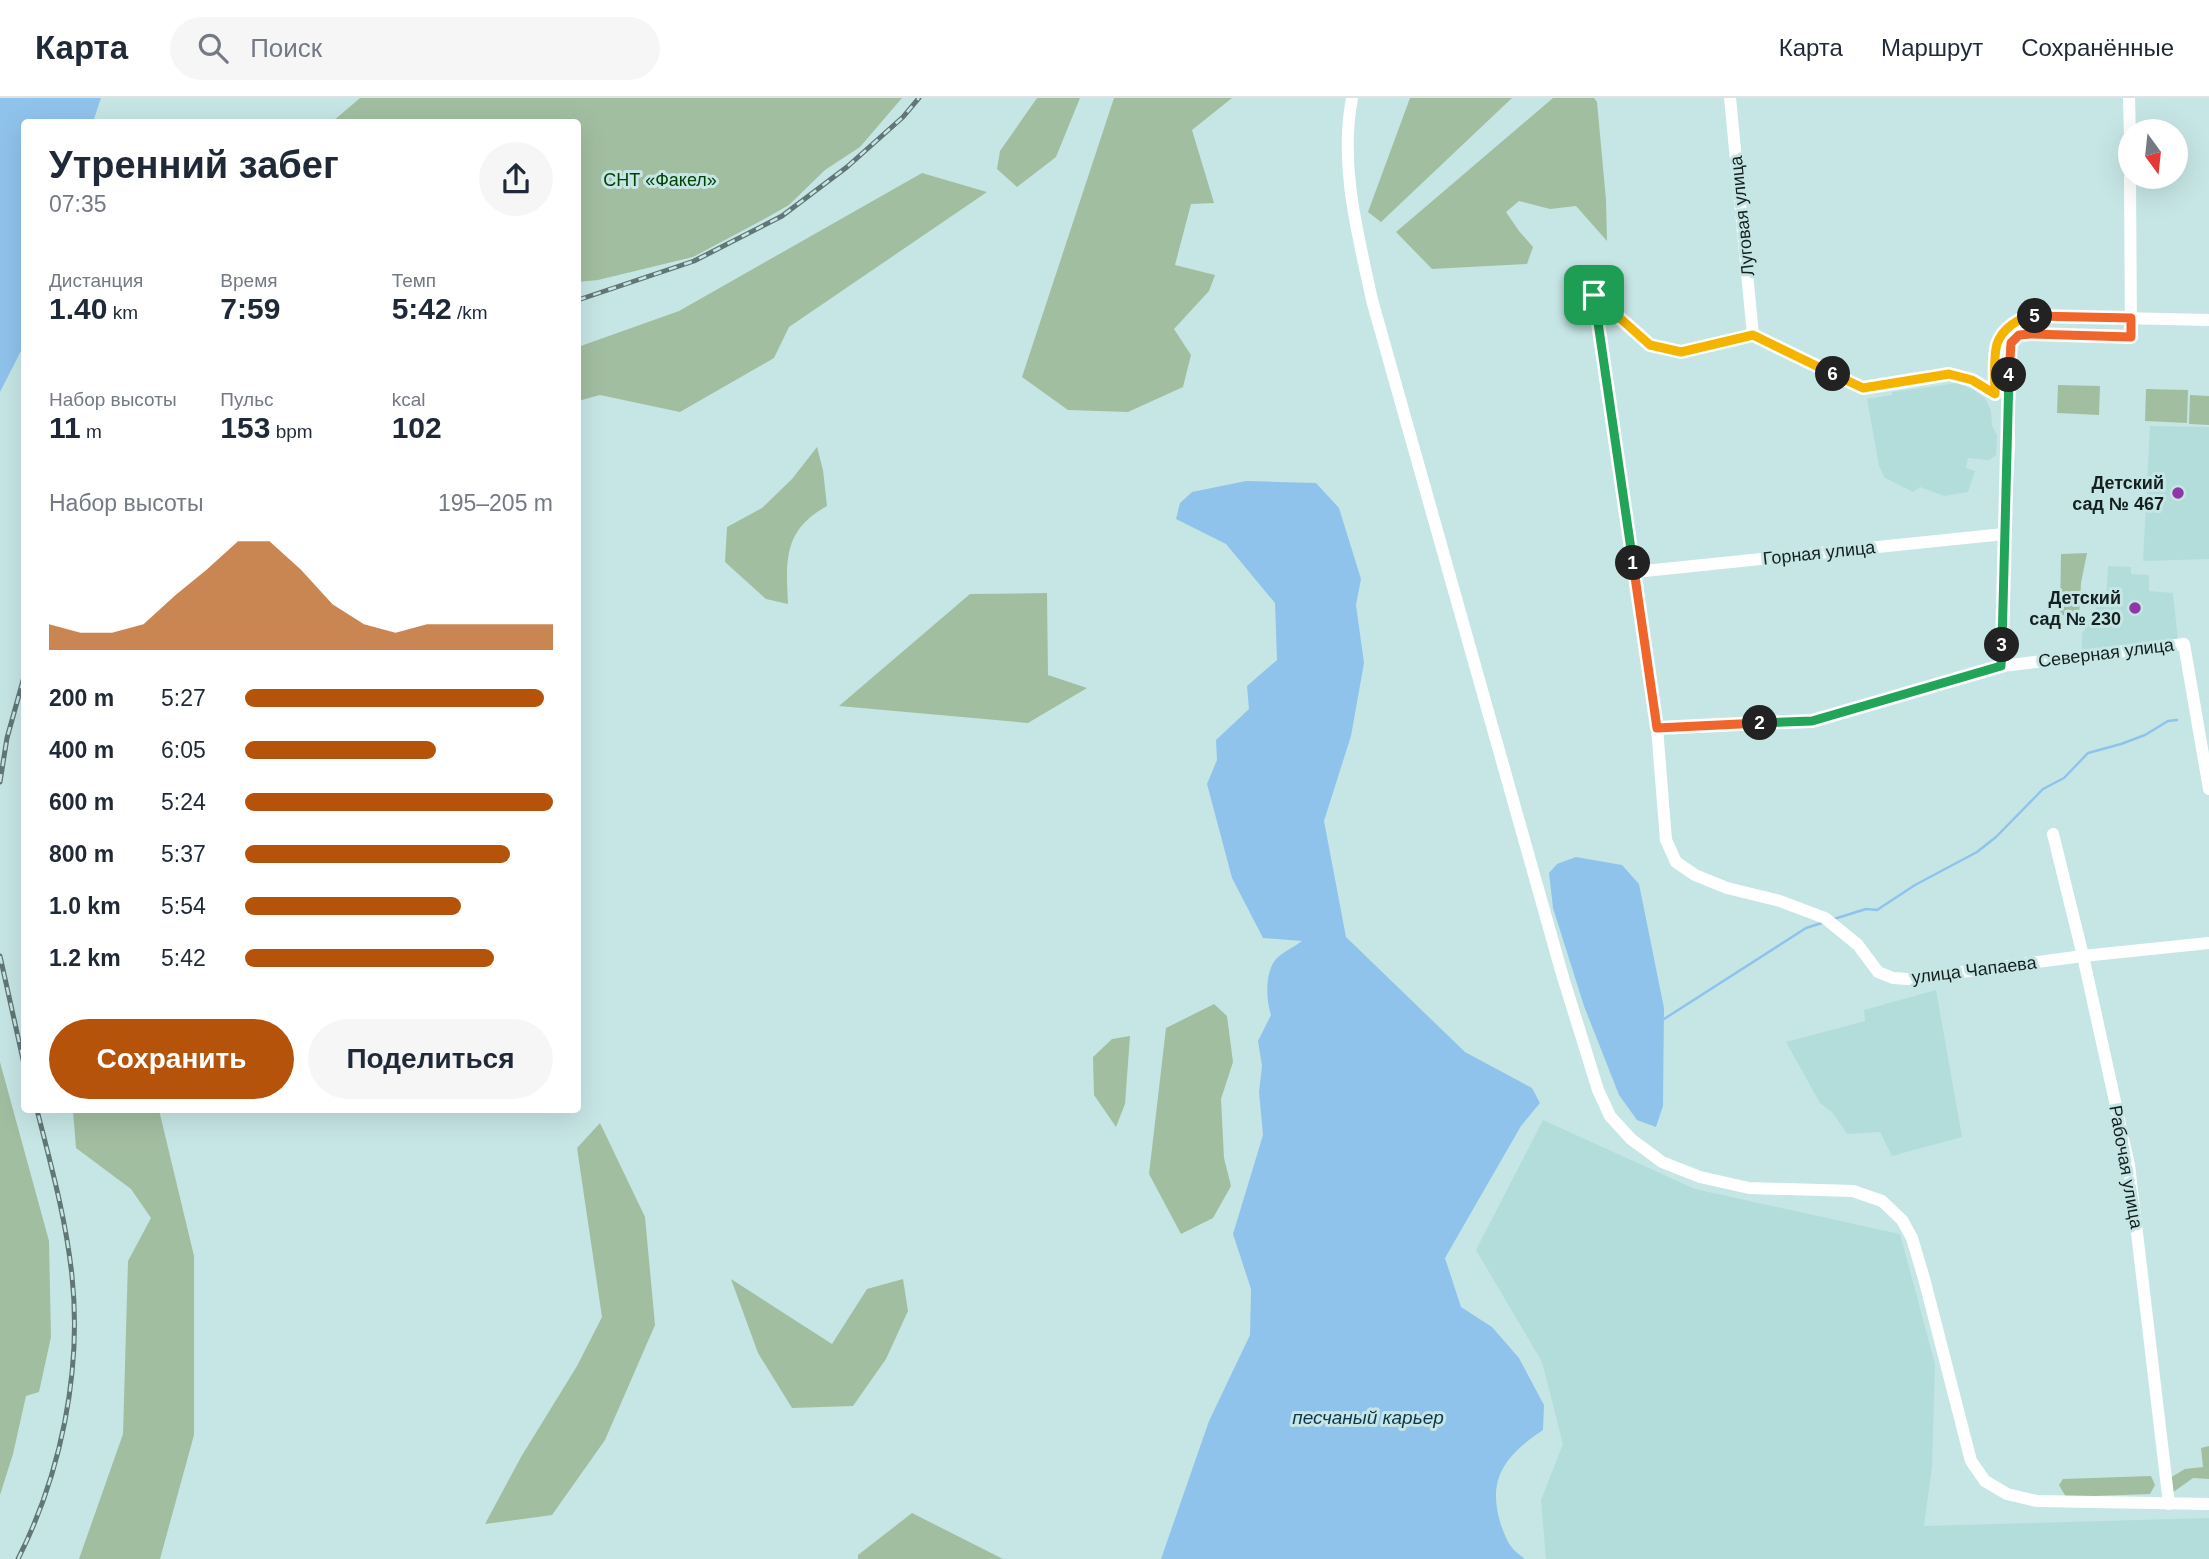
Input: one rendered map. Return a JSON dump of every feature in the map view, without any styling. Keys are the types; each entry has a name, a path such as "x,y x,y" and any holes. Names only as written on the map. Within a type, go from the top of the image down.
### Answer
{"street":[{"path":"1352,98 1347,146 1351,195 1371,300 1562,974 1598,1090 1609,1116 1631,1139 1662,1162 1700,1177 1749,1188 1853,1191 1882,1202 1902,1220 1912,1238 1925,1282 1971,1461 1985,1481 2007,1494 2037,1501 2209,1504"},
{"name":"Луговая улица","path":"1730,98 1753,335"},
{"path":"2129,98 2130,119"},
{"path":"2001,395 2011,343 2019,335 2131,337 2130,189"},
{"name":"улица Чапаева","path":"1753,335 1681,352 1650,345 1594,295 1657,728 1667,840 1676,862 1695,875 1727,888 1780,901 1825,918 1858,945 1878,972 1894,978 1908,979 2209,943"},
{"path":"2001,666 2009,445 1997,345 2003,334 2014,323 2028,316 2209,320"},
{"path":"1753,335 1863,388 1949,374 1972,380 2001,395"},
{"name":"Горная улица","path":"1635,572 2004,534"},
{"name":"Северная улица","path":"1657,728 1812,721 2001,666 2185,644 2209,789"},
{"name":"Рабочая улица","path":"2053,834 2129,1165 2169,1504"}],"shaded area":[{"path":"1958,383 1985,398 1997,435 1996,455 1989,460 1968,458 1966,468 1975,471 1968,492 1944,496 1920,487 1913,492 1885,478 1879,466 1867,399 1892,395 1892,392"},
{"name":"Детский сад № 467","path":"2150,426 2209,427 2209,559 2143,561"},
{"name":"Детский сад № 230","path":"2108,566 2131,567 2131,574 2149,575 2149,591 2173,593 2178,641 2082,653 2082,634 2098,605 2106,604"},
{"path":"1936,990 1962,1137 1892,1156 1880,1132 1847,1134 1833,1113 1820,1103 1786,1042 1865,1021 1864,1010"},
{"path":"1543,1120 1695,1189 1900,1234 1935,1364 1932,1467 1924,1526 2209,1518 2209,1559 1546,1559 1541,1500 1563,1444 1542,1362 1476,1250"}],"green space":[{"name":"СНТ «Факел»","path":"360,98 902,98 860,147 825,170 789,205 693,257 581,282 581,119 336,119"},
{"path":"1037,98 1080,98 1056,157 1017,187 997,169 1000,151"},
{"path":"1114,98 1232,98 1192,130 1214,203 1191,204 1175,265 1215,275 1209,291 1174,329 1191,355 1183,387 1128,412 1068,410 1022,377"},
{"path":"1410,98 1512,98 1381,222 1368,212"},
{"path":"1553,98 1594,98 1597,102 1607,241 1576,206 1550,209 1519,201 1506,212 1533,247 1527,264 1432,269 1396,232"},
{"path":"922,173 987,192 789,327 774,358 680,412 600,395 581,400 581,346 679,311"},
{"path":"2058,385 2100,386 2099,415 2057,413"},
{"path":"2146,389 2188,390 2187,423 2145,421"},
{"path":"2190,395 2209,396 2209,425 2189,424"},
{"path":"817,447 827,506 802,525 790,548 788,604 766,599 725,562 727,527 762,508 792,479"},
{"path":"2087,553 2081,583 2079,616 2060,615 2061,554"},
{"path":"1047,593 1048,675 1087,688 1028,723 839,706 970,594"},
{"path":"1214,1004 1227,1016 1233,1062 1221,1099 1224,1158 1231,1186 1213,1218 1181,1234 1149,1174 1166,1028"},
{"path":"1130,1036 1125,1104 1116,1127 1094,1095 1093,1057 1112,1039"},
{"path":"0,1062 49,1241 51,1337 39,1392 26,1396 13,1454 0,1495"},
{"path":"73,1113 160,1113 194,1256 194,1435 160,1559 79,1559 123,1434 128,1261 151,1218 131,1189 76,1148"},
{"path":"600,1123 645,1217 655,1325 605,1440 552,1515 485,1524 521,1457 577,1366 602,1317 577,1148"},
{"path":"731,1279 832,1344 867,1289 903,1279 908,1311 886,1359 853,1406 792,1408 758,1353"},
{"path":"2209,1446 2209,1479 2193,1478 2172,1493 2168,1479 2185,1469 2203,1467 2201,1448"},
{"path":"2151,1476 2155,1485 2150,1494 2066,1497 2059,1485 2063,1479"},
{"path":"912,1513 1003,1559 858,1559 858,1555"}],"water":[{"path":"0,98 101,98 94,119 21,119 21,351 0,392"},
{"name":"песчаный карьер","path":"1246,481 1316,483 1339,508 1361,579 1356,605 1364,663 1351,736 1324,821 1346,937 1465,1052 1532,1088 1540,1103 1521,1126 1445,1258 1461,1307 1492,1327 1519,1358 1544,1405 1543,1430 1509,1459 1502,1469 1496,1494 1505,1536 1512,1548 1525,1559 1161,1559 1209,1421 1250,1335 1251,1289 1233,1234 1263,1135 1259,1092 1262,1066 1258,1041 1271,1015 1267,993 1270,969 1278,957 1302,941 1263,938 1232,878 1207,784 1217,760 1216,740 1249,709 1247,686 1277,660 1275,603 1226,544 1176,519 1180,503 1192,492"},
{"path":"1576,857 1622,865 1639,884 1664,1008 1663,1106 1656,1127 1637,1120 1619,1095 1584,1006 1553,908 1549,873 1557,864"}],"waterway":[{"path":"1834,919 1866,909 1877,910 1915,885 1977,852 1996,837 2043,789 2064,778 2088,753 2121,744 2145,735 2168,721 2177,720"},
{"path":"1664,1019 1806,928 1825,922"}],"railway":[{"path":"581,299 694,261 782,216 847,167 903,117 919,98"},
{"path":"0,782 7,738 21,688"},
{"path":"0,956 21,1050"},
{"path":"18,1559 33,1526 57,1457 71,1385 74,1348 72,1276 66,1234 38,1113"}],"place":[{"name":"Детский сад № 467","path":"2178,493"},
{"name":"Детский сад № 230","path":"2135,608"}],"route":[{"path":"1594,295 1650,345 1681,352 1753,335 1863,388 1949,374 1972,380 1995,394 1997,345 2014,323 2028,316 2131,318 2131,337 2031,334 2019,335 2011,343 2001,666 1812,721 1657,728 1594,295"}]}
